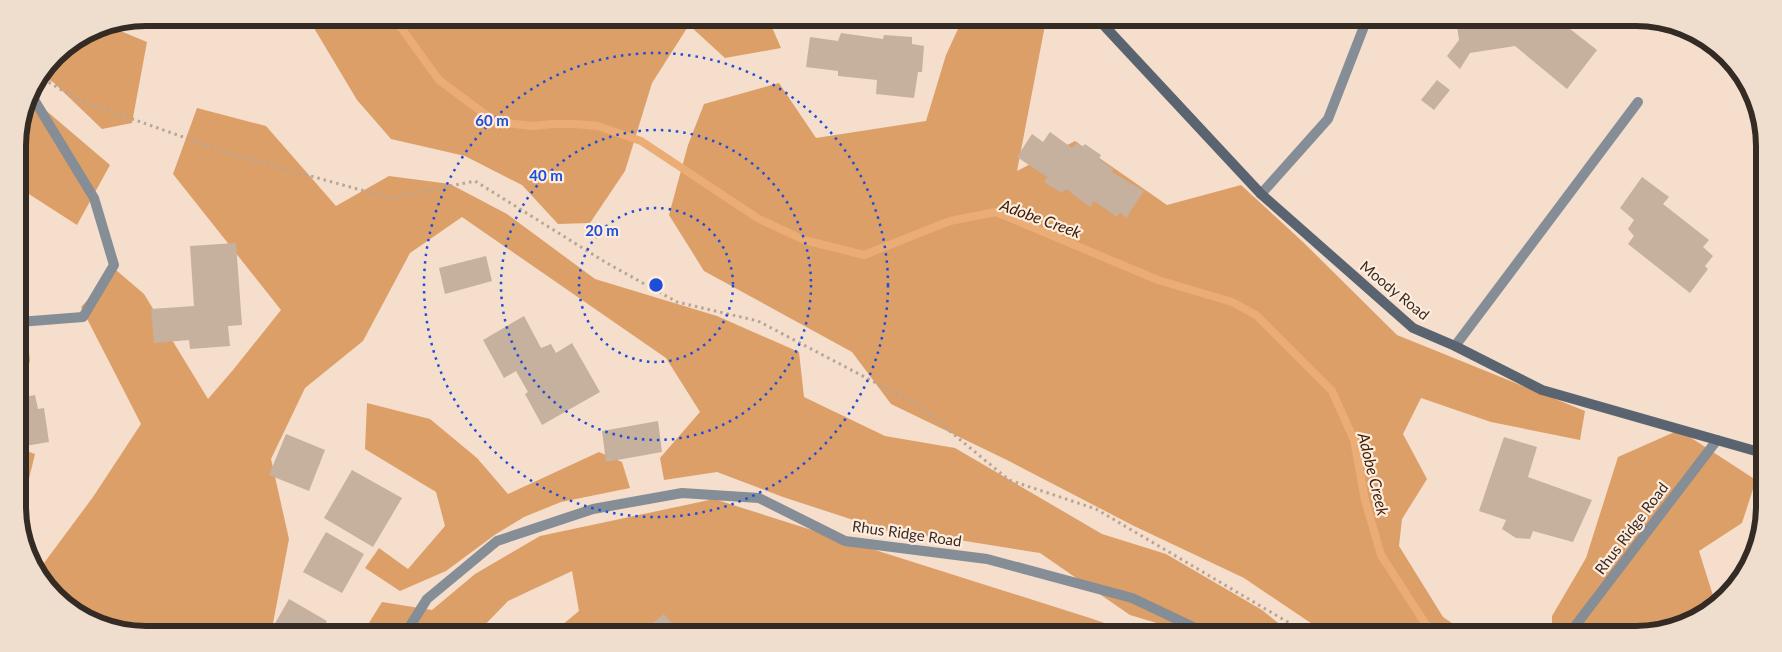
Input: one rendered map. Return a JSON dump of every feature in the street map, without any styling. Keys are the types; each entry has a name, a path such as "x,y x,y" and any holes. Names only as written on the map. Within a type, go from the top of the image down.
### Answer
{"street":[{"name":"Moody Road","path":"1104,26 1261,194 1413,328 1455,346 1542,390 1756,451"},
{"path":"1261,194 1328,119 1363,26"},
{"path":"27,322 83,318 114,265 94,198 35,101"},
{"path":"1455,346 1638,102"},
{"name":"Rhus Ridge Road","path":"1576,625 1717,440"},
{"name":"Rhus Ridge Road","path":"410,626 427,599 498,541 593,510 682,493 759,498 845,540 987,559 1132,598 1190,625"}],"path":[{"path":"46,80 79,100 231,154 390,198 475,181 605,262 677,302 758,321 918,405 1009,480 1096,509 1293,625"}],"shaded area":[{"path":"313,26 688,26 652,83 625,171 590,223 558,224 522,185 465,156 391,139 357,100"},
{"path":"690,26 771,26 781,48 725,58"},
{"path":"959,26 1045,26 1017,171 1075,141 1167,205 1241,185 1303,242 1397,335 1585,411 1580,440 1491,422 1421,398 1403,434 1427,479 1402,519 1399,546 1443,617 1455,625 1314,625 1244,578 1134,526 1009,461 891,404 852,352 704,271 669,215 688,145 704,104 779,83 816,138 926,121 946,55"},
{"path":"117,30 147,42 132,123 102,129 53,82 47,79 61,61 86,42 100,35"},
{"path":"35,101 110,165 77,225 27,193 27,138 30,115"},
{"path":"197,108 266,126 336,206 389,176 450,184 507,214 595,279 717,316 799,352 804,397 885,436 955,448 1102,534 1166,554 1262,610 1281,625 1164,625 1130,615 1040,553 959,540 890,532 783,497 717,472 664,480 660,458 700,412 666,358 462,217 410,253 363,341 305,388 271,459 289,539 273,626 130,625 93,613 80,606 56,585 46,572 44,563 93,497 141,424 81,307 116,270 144,294 208,399 281,310 173,174"},
{"path":"26,323 30,362 26,365"},
{"path":"367,403 430,419 477,458 508,494 599,452 622,462 630,488 561,502 524,517 496,534 446,571 400,591 365,568 379,548 408,569 445,526 436,492 365,449"},
{"path":"1679,430 1756,480 1742,523 1699,551 1714,597 1696,610 1682,617 1659,623 1644,625 1552,625 1552,616 1586,558 1618,457"},
{"path":"26,451 35,454 26,491"},
{"path":"714,499 1111,625 561,626 579,611 572,571 508,601 484,626 367,626 382,602 432,610 475,574 540,536"}],"building":[{"path":"1457,26 1566,26 1597,50 1567,89 1515,46 1470,53 1460,69 1447,56 1459,40"},
{"path":"841,33 883,39 884,35 912,37 912,44 924,46 922,72 918,72 914,98 876,94 877,80 838,76 838,71 806,67 810,37 838,41"},
{"path":"1437,80 1450,90 1434,110 1421,100"},
{"path":"1050,132 1072,148 1077,142 1082,147 1085,144 1101,155 1099,159 1113,169 1112,172 1144,191 1126,218 1120,212 1117,217 1094,201 1090,207 1066,189 1062,193 1044,182 1047,177 1017,157 1032,134 1043,142"},
{"path":"1642,177 1669,197 1663,204 1709,240 1703,247 1713,256 1705,266 1708,269 1690,293 1628,244 1634,236 1628,229 1634,220 1620,208"},
{"path":"236,243 242,325 228,326 230,346 190,349 189,340 154,343 151,309 194,306 190,246"},
{"path":"486,256 492,281 445,294 439,268"},
{"path":"524,316 541,348 551,344 556,353 572,343 600,392 542,425 525,394 528,392 516,371 504,378 483,340"},
{"path":"35,395 38,409 44,408 49,442 26,446 26,397"},
{"path":"658,421 662,452 606,462 602,431"},
{"path":"286,434 325,450 309,491 269,475"},
{"path":"1504,437 1537,447 1528,477 1592,500 1573,542 1533,531 1530,539 1516,538 1502,529 1506,520 1479,511"},
{"path":"352,470 402,498 373,547 324,518"},
{"path":"326,532 364,554 342,593 303,572"},
{"path":"289,599 327,621 324,626 274,626"},
{"path":"664,614 674,626 649,626"}],"waterway":[{"name":"Adobe Creek","path":"400,26 439,80 490,118 514,124 533,126 552,124 598,126 641,141 759,219 804,240 864,255 950,221 996,212 1158,280 1232,302 1256,315 1332,391 1354,440 1365,500 1381,555 1426,625"}]}
